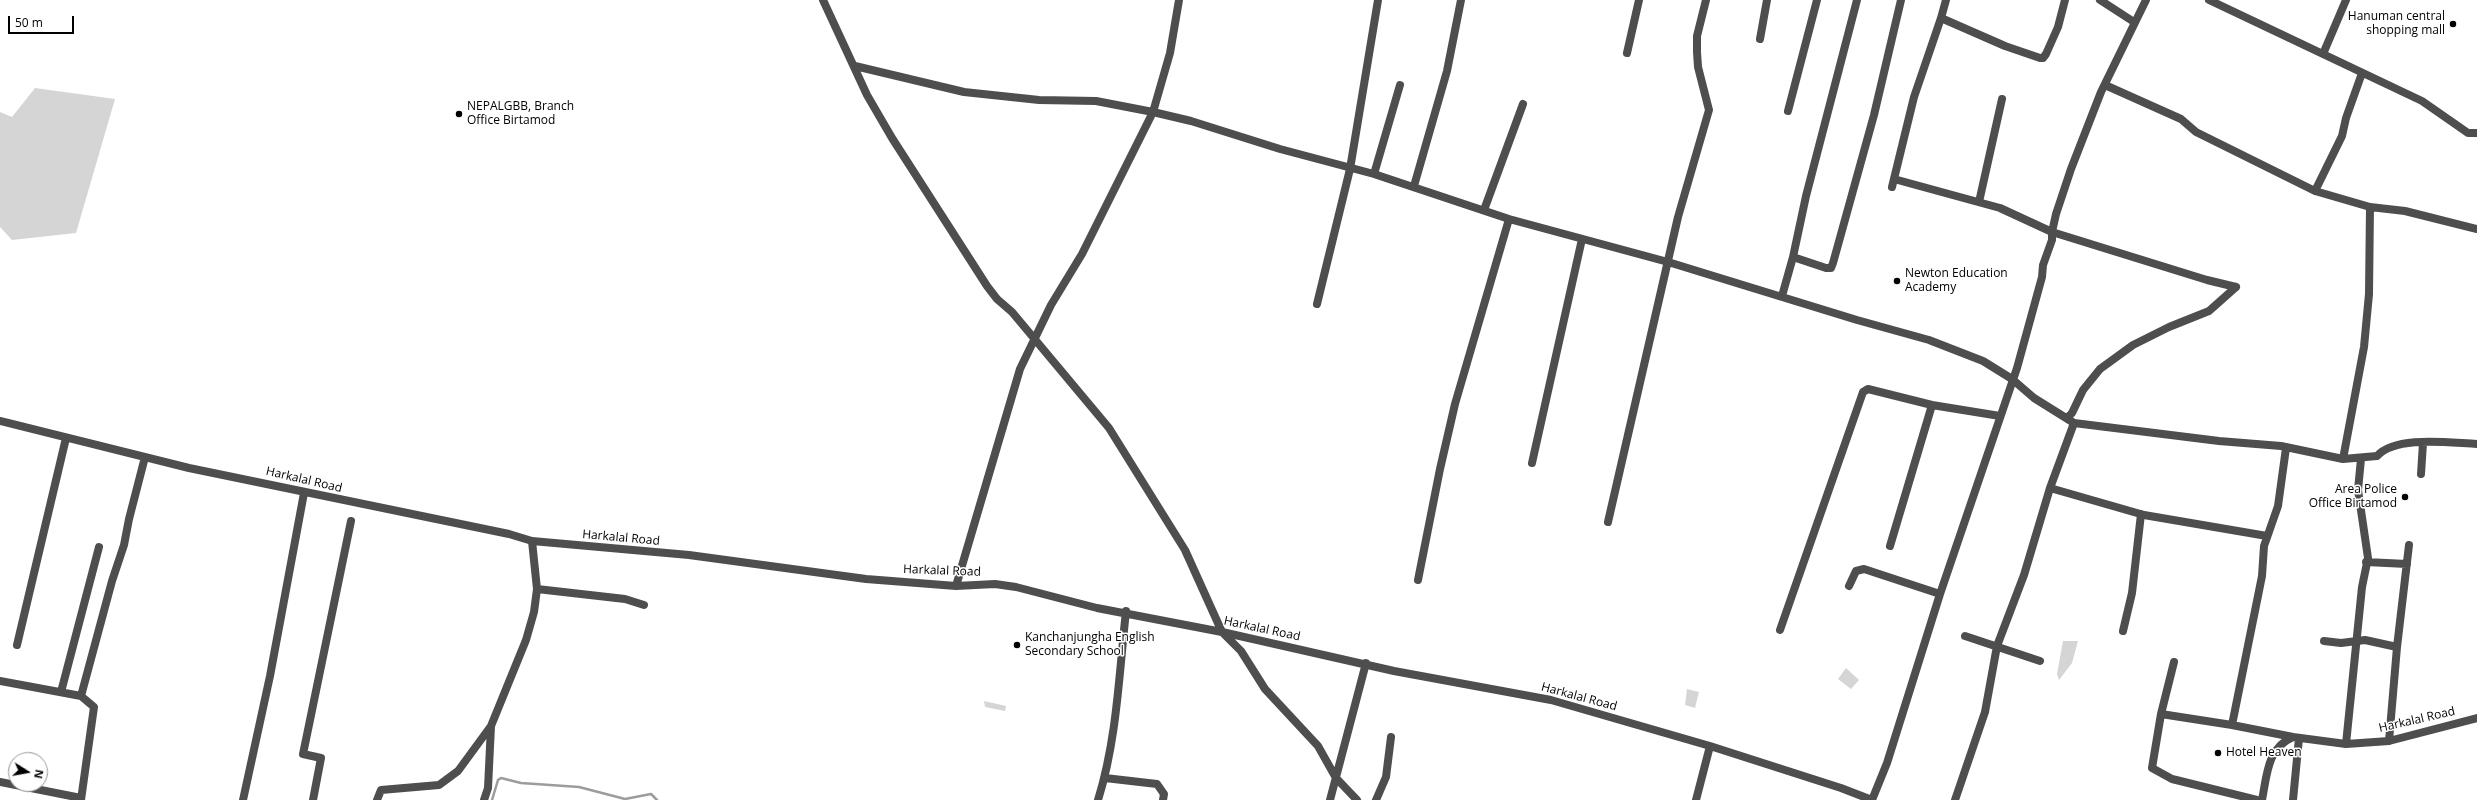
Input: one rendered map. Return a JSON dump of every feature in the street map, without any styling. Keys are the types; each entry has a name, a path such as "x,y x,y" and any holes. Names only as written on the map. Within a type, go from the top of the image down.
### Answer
{"street":[{"path":"823,0 855,66 867,95 892,138 987,286 1109,428 1185,550 1222,632 1241,651 1265,689 1318,746 1336,778 1357,800"},
{"path":"956,586 1020,369 1034,339 1082,254 1153,112 1170,53 1179,0"},
{"path":"1317,304 1350,169 1378,0"},
{"path":"1414,186 1447,71 1461,0"},
{"path":"1627,53 1639,0"},
{"path":"1608,522 1678,217 1709,110 1698,67 1697,41 1706,0"},
{"path":"1760,39 1767,0"},
{"path":"1788,110 1817,0"},
{"path":"1782,296 1793,257 1806,196 1857,0"},
{"path":"1793,257 1826,268 1831,268 1874,115 1901,0"},
{"path":"1946,0 1942,18 1914,97 1893,183 2000,208 2052,232 2206,280 2236,287 2209,311 2169,327 2133,345 2100,369 2083,390 2072,413 2071,421 2034,545 1997,646 1985,712 1955,800"},
{"path":"1942,18 2005,46 2043,58 2058,27 2065,0"},
{"path":"2100,0 2134,22"},
{"path":"1872,800 1887,763 1940,594 2012,379 2042,277 2043,265 2052,240 2052,232 2071,169 2105,85 2134,22 2146,0"},
{"path":"2208,0 2422,101 2468,133 2477,133"},
{"path":"2323,54 2346,0"},
{"path":"855,66 964,92 1039,100 1096,101 1153,112 1350,169 1374,174 1414,186 1509,219 1668,262 1856,320 1929,340 1983,361 2012,379 2034,398 2071,421 2286,448 2343,459 2361,459 2377,456 2382,450 2399,443 2477,444"},
{"path":"2315,191 2342,136 2346,118 2362,74"},
{"path":"1374,174 1400,85"},
{"path":"2105,85 2181,119 2196,132 2315,191 2370,207 2405,211 2477,230"},
{"path":"1979,202 2002,99"},
{"path":"1484,210 1523,104"},
{"path":"2343,459 2359,377 2368,309 2370,207"},
{"path":"1418,580 1440,469 1455,404 1509,219"},
{"path":"1532,462 1582,239"},
{"path":"1780,630 1863,392 1868,389 1932,405 2000,416"},
{"path":"1890,546 1932,405"},
{"name":"Harkalal Road","path":"0,421 145,457 304,493 509,534 532,541 688,555 866,579 956,586 996,584 1016,587 1098,608 1126,612 1222,632 1366,663 1394,671 1551,700 1710,746 1858,797 1872,800"},
{"path":"17,645 66,438"},
{"path":"2421,474 2423,443"},
{"path":"2232,725 2267,536 2278,506 2286,448"},
{"path":"81,696 112,581 124,545 145,457"},
{"path":"2346,744 2366,562 2368,557 2358,490 2361,459"},
{"path":"2050,488 2141,514 2267,536"},
{"path":"243,800 270,676 304,493"},
{"path":"2123,631 2132,593 2141,514"},
{"path":"313,800 321,758 303,754 351,521"},
{"path":"377,800 381,790 439,785 458,771 491,726 526,640 534,612 537,589 532,541"},
{"path":"2389,741 2396,647 2409,545"},
{"path":"60,692 99,547"},
{"path":"2366,562 2407,564"},
{"path":"1849,586 1854,573 1859,569 1864,569 1940,594"},
{"path":"537,589 625,599 644,605"},
{"path":"1098,800 1105,778 1114,721 1126,612"},
{"path":"1965,636 2040,661"},
{"path":"2324,641 2341,643 2365,640 2396,647"},
{"path":"2174,662 2161,714 2152,768 2172,779 2257,800"},
{"path":"1330,800 1366,663"},
{"path":"0,681 81,696 94,707 81,799 0,782"},
{"name":"Harkalal Road","path":"2161,714 2232,725 2296,738 2346,744 2389,741 2477,718"},
{"path":"484,800 488,788 491,726"},
{"path":"1376,800 1386,777 1391,736"},
{"path":"2262,800 2274,751 2285,740 2296,738 2293,800"},
{"path":"1696,800 1710,746"},
{"path":"1105,778 1157,784 1164,794 1163,800"}],"shaded area":[{"path":"35,88 115,99 76,233 12,240 0,227 0,112 12,117"},
{"path":"2063,641 2078,641 2072,663 2059,680 2057,674"},
{"path":"1846,668 1859,680 1851,689 1838,679"},
{"path":"1687,689 1699,692 1695,708 1685,705"},
{"path":"984,701 1006,706 1005,711 985,707"}],"waterway":[{"path":"492,800 498,780 501,778 521,783 579,787 625,799 651,794 657,800"}],"place":[{"name":"Hanuman central shopping mall","path":"2453,24"},
{"name":"NEPALGBB, Branch Office Birtamod","path":"459,114"},
{"name":"Newton Education Academy","path":"1897,281"},
{"name":"Area Police Office Birtamod","path":"2405,497"},
{"name":"Kanchanjungha English Secondary School","path":"1017,645"},
{"name":"Hotel Heaven","path":"2218,753"}]}
